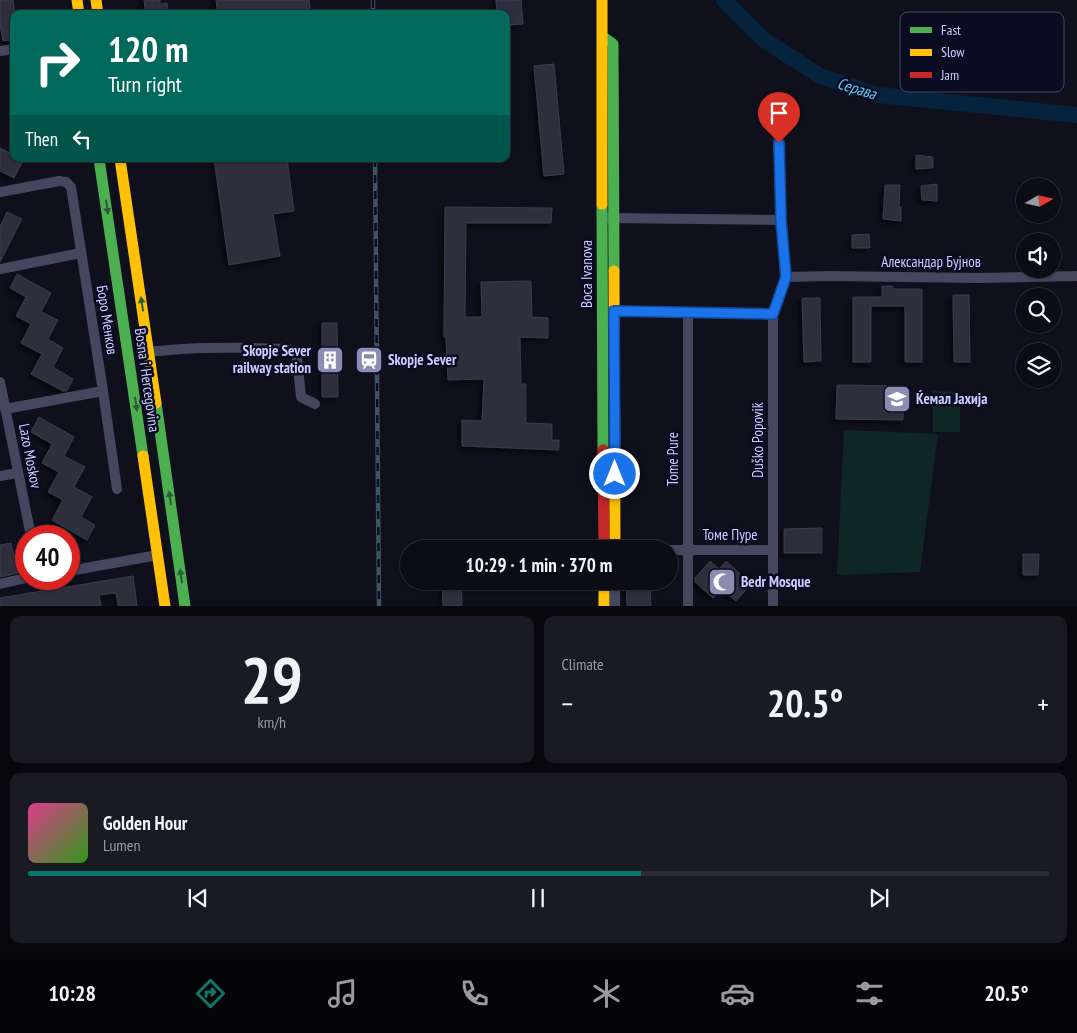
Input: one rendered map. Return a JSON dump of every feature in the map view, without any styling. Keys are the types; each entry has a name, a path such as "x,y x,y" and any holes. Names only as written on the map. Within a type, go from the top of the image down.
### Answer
{"street":[{"path":"602,0 603,37 613,44 608,218 614,311 609,474 614,540"},
{"path":"778,124 781,220 786,277"},
{"name":"Bosna i Hercegovina","path":"99,162 165,606"},
{"name":"Bosna i Hercegovina","path":"120,162 185,606"},
{"name":"Боро Менков","path":"0,192 59,180 66,182 71,187 117,489"},
{"path":"608,218 781,220"},
{"name":"Boca Ivanova","path":"605,540 609,474 608,218"},
{"path":"0,269 81,253"},
{"name":"Александар Бујнов","path":"786,277 978,278 1077,276"},
{"name":"Duško Popoviḱ","path":"773,606 773,314 786,277"},
{"path":"614,311 773,314"},
{"name":"Tome Pure","path":"688,312 688,606"},
{"path":"149,352 198,348 288,349 294,351 297,357 301,397 315,404"},
{"name":"Lazo Moskov","path":"0,382 29,525"},
{"path":"5,410 103,392"},
{"path":"0,476 17,473"},
{"name":"Томе Пуре","path":"678,550 773,550"},
{"path":"80,569 158,555"},
{"path":"0,584 15,581"},
{"path":"604,590 604,606"},
{"path":"615,590 615,606"}],"green space":[{"path":"933,391 960,392 960,432 933,432"},
{"path":"844,430 938,434 920,572 837,575"}],"building":[{"path":"0,0 13,0 14,10 10,10 10,40 3,41 0,25"},
{"path":"144,0 160,0 160,4 167,3 168,10 145,10"},
{"path":"216,0 309,0 310,10 217,10"},
{"path":"496,0 521,0 523,24 510,25 510,10 497,10"},
{"path":"554,64 564,174 544,176 534,66"},
{"path":"0,148 10,153 10,162 22,162 14,178 0,171"},
{"path":"916,155 933,157 933,168 916,169"},
{"path":"214,162 287,162 294,211 273,214 280,256 229,265"},
{"path":"937,184 937,201 922,200 921,186"},
{"path":"885,185 900,185 899,207 901,207 901,221 883,219"},
{"path":"445,207 552,208 551,223 466,223 465,317 482,317 481,282 531,281 532,317 548,318 548,338 520,337 521,384 526,384 526,423 552,424 552,440 559,440 559,450 462,446 462,420 482,421 484,379 448,380 446,337 444,337"},
{"path":"7,212 22,219 0,262 0,227"},
{"path":"869,234 870,248 852,248 852,235"},
{"path":"17,274 51,293 41,312 58,320 48,339 63,348 53,367 73,379 67,391 63,391 31,374 42,354 21,343 31,324 16,316 26,297 10,288"},
{"path":"882,286 893,286 893,289 922,289 922,362 905,362 905,306 871,306 871,362 853,362 853,297 882,297"},
{"path":"953,295 969,295 970,362 954,362"},
{"path":"802,298 820,298 821,361 804,362"},
{"name":"Skopje Sever railway station","path":"322,323 337,323 338,397 322,397"},
{"path":"837,385 903,386 903,420 836,419"},
{"path":"39,417 74,437 64,456 85,467 74,487 92,497 81,517 95,525 87,540 80,536 80,525 61,525 52,520 63,500 48,492 59,472 42,463 52,444 31,432"},
{"path":"822,528 822,553 784,553 784,529"},
{"path":"11,543 15,560 15,574 0,577 0,545"},
{"path":"1023,554 1039,554 1038,575 1023,575"},
{"name":"Bedr Mosque","path":"710,561 719,569 726,561 751,584 736,601 722,589 713,598 695,582 695,578"},
{"path":"133,576 137,606 118,606 116,593 99,595 101,606 0,606 0,598 48,590 80,590 80,585"},
{"path":"442,590 461,590 462,606 443,606"},
{"path":"626,590 650,590 651,606 627,606"}],"waterway":[{"name":"Серава","path":"724,0 764,40 820,76 878,95 1077,115"}],"railway":[{"path":"373,0 373,10"},
{"path":"375,162 379,606"}],"traffic: fast":[{"path":"603,37 613,44 614,271"},
{"path":"99,162 143,456"},
{"path":"602,204 603,450"},
{"path":"156,403 185,606"}],"traffic: slow":[{"path":"77,0 78,10"},
{"path":"96,0 97,10"},
{"path":"602,0 602,204"},
{"path":"120,162 156,403"},
{"path":"614,271 615,540"},
{"path":"143,456 165,606"},
{"path":"604,590 604,606"}],"traffic: jam":[{"path":"603,450 604,540"}],"place":[{"name":"Skopje Sever railway station","path":"330,360"},
{"name":"Skopje Sever","path":"369,360"},
{"name":"Ќемал Јахија","path":"897,399"},
{"name":"Bedr Mosque","path":"722,582"}],"route":[{"path":"615,474 614,311 773,314 786,277 781,220 779,143"}]}
